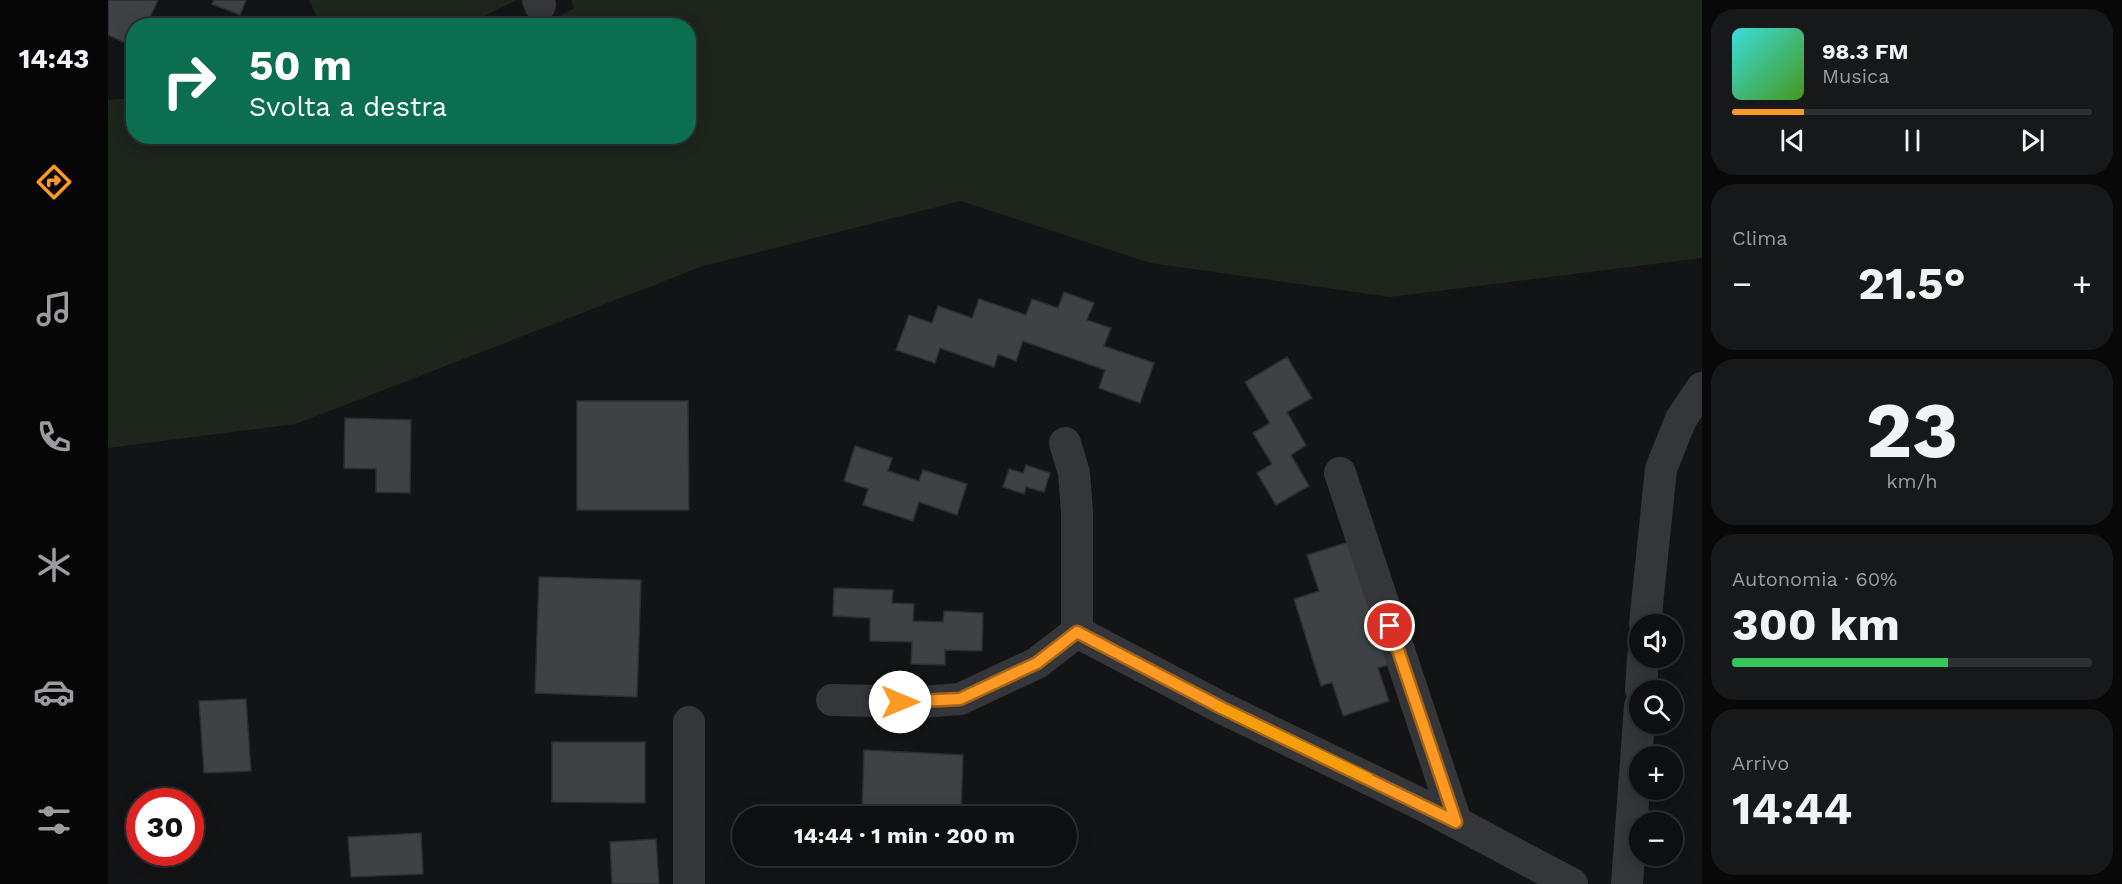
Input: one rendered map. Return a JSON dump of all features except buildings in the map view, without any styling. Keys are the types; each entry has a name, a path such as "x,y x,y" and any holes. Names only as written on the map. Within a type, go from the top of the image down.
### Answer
{"street":[{"path":"1647,614 1661,469 1681,419 1702,388"},
{"path":"1065,443 1074,473 1077,511 1077,632"},
{"path":"1340,473 1456,822"},
{"path":"832,700 922,702 960,699 1037,663 1077,632"},
{"path":"1077,632 1220,707 1456,822 1572,884"},
{"path":"689,722 689,884"},
{"path":"1627,884 1638,734"}],"shaded area":[{"path":"309,0 517,0 480,18 317,18"},
{"path":"571,0 1702,0 1702,258 1390,297 1150,263 961,201 703,266 296,424 108,448 108,100 126,99 126,144 696,144 696,18 556,18 574,8"}],"slow traffic":[{"path":"1219,707 1368,778"}],"route":[{"path":"900,702 960,699 1037,663 1077,632 1220,707 1456,822 1390,626"}]}
